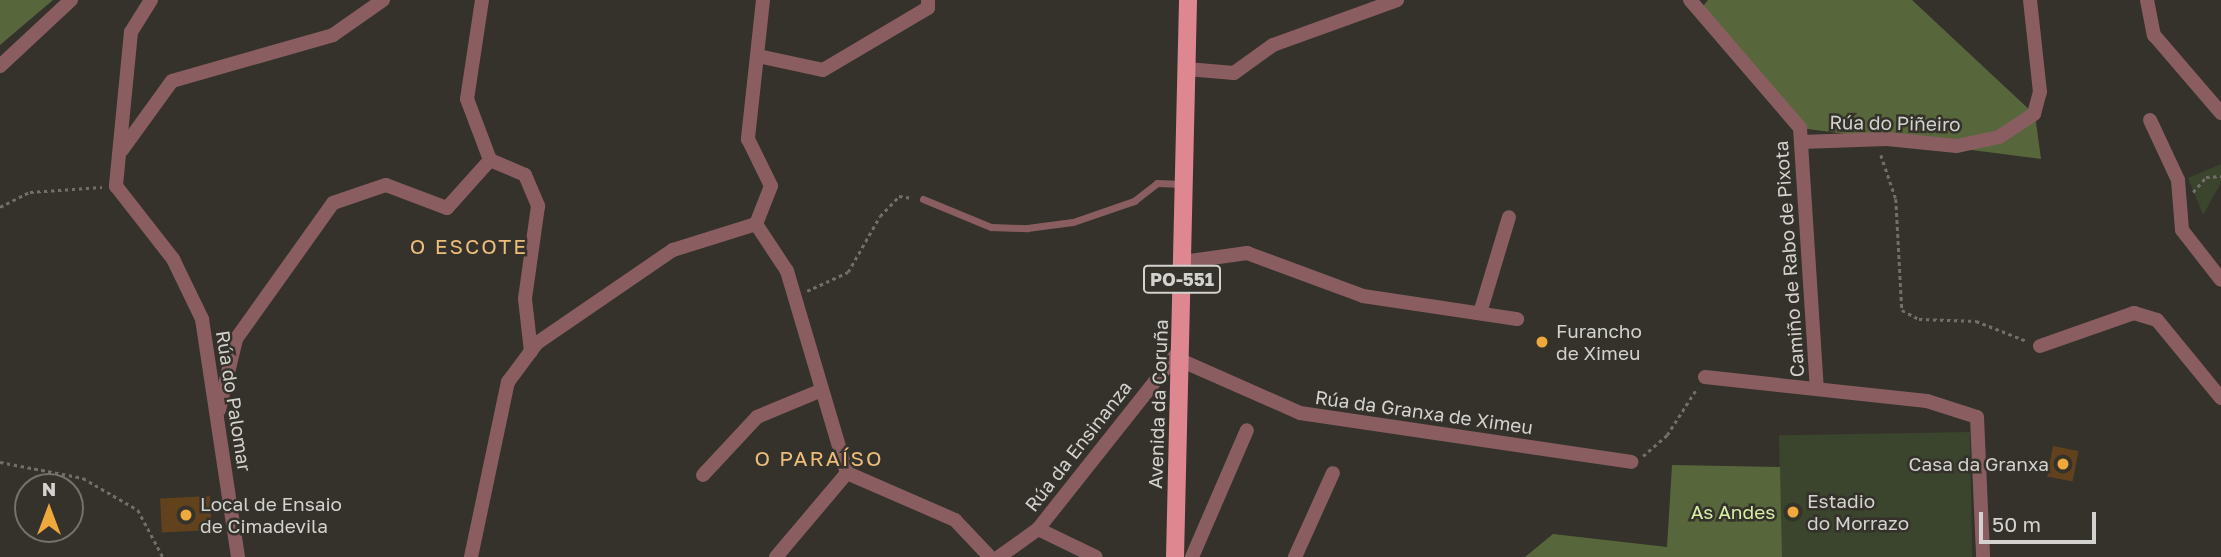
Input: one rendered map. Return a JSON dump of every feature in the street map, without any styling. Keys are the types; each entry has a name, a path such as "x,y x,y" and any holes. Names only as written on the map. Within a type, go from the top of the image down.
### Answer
{"main road":[{"name":"Avenida da Coruña","path":"1175,557 1188,0"}],"street":[{"path":"0,66 71,0"},
{"path":"116,186 131,32 151,0"},
{"path":"121,151 172,81 333,35 383,0"},
{"path":"482,0 467,99 490,160 525,175 537,206 525,299 531,352"},
{"path":"756,224 771,186 748,139 763,0"},
{"path":"758,56 823,70 928,8 928,0"},
{"path":"1187,69 1234,72 1273,45 1397,0"},
{"name":"Rúa do Piñeiro","path":"1801,142 1871,140 1957,146 1999,137 2034,114 2040,92 2030,0"},
{"path":"2147,0 2154,35 2221,113"},
{"name":"Camiño de Rabo de Pixota","path":"1699,3 1800,128 1817,388"},
{"path":"2150,120 2184,204 2182,230 2221,281"},
{"path":"218,417 236,339 333,202 386,185 447,208 490,160"},
{"name":"Rúa do Palomar","path":"116,186 173,259 202,319 238,557"},
{"path":"1480,313 1509,216"},
{"path":"756,224 787,271 847,473 955,520 990,557"},
{"path":"471,557 508,382 531,352 593,300 673,250 756,224"},
{"path":"1183,262 1247,253 1363,296 1517,319"},
{"path":"2040,346 2134,313 2157,320 2221,398"},
{"name":"Rúa da Granxa de Ximeu","path":"1180,355 1300,413 1631,462"},
{"name":"Rúa da Ensinanza","path":"999,557 1038,529 1180,355"},
{"path":"1705,377 1927,401 1977,417 1983,557"},
{"path":"703,475 757,417 822,390"},
{"path":"1192,557 1247,430"},
{"path":"776,557 847,473"},
{"path":"1295,557 1333,473"},
{"path":"1038,529 1096,557"}],"lane":[{"path":"923,200 991,227 1027,228 1073,222 1135,201 1157,183 1184,184"}],"path":[{"path":"1871,140 1889,167 1896,199 1902,310 1919,319 1976,321 2040,346"},
{"path":"2184,204 2206,177 2221,176"},
{"path":"0,207 30,192 116,186"},
{"path":"795,296 848,272 899,195 923,200"},
{"path":"1631,462 1667,435 1705,377"},
{"path":"0,462 94,485 138,510 163,557"}],"green space":[{"path":"0,0 53,0 0,45"},
{"path":"1708,0 1912,0 2035,115 2041,159 1800,128 1700,10"},
{"path":"2221,164 2221,183 2203,215 2188,178"},
{"path":"1970,432 1972,557 1781,557 1779,435"},
{"name":"As Andes","path":"1672,465 1780,467 1782,557 1525,557 1553,534 1667,547"}],"building":[{"name":"Casa da Granxa","path":"2053,446 2079,451 2073,481 2047,476"},
{"name":"Local de Ensaio de Cimadevila","path":"210,496 212,530 162,533 160,499"}],"place":[{"name":"Furancho de Ximeu","path":"1542,342"},
{"name":"Casa da Granxa","path":"2063,464"},
{"name":"Estadio do Morrazo","path":"1793,512"},
{"name":"Local de Ensaio de Cimadevila","path":"186,515"}],"district":[{"name":"O ESCOTE","path":"469,246"},
{"name":"O PARAÍSO","path":"819,458"}]}
